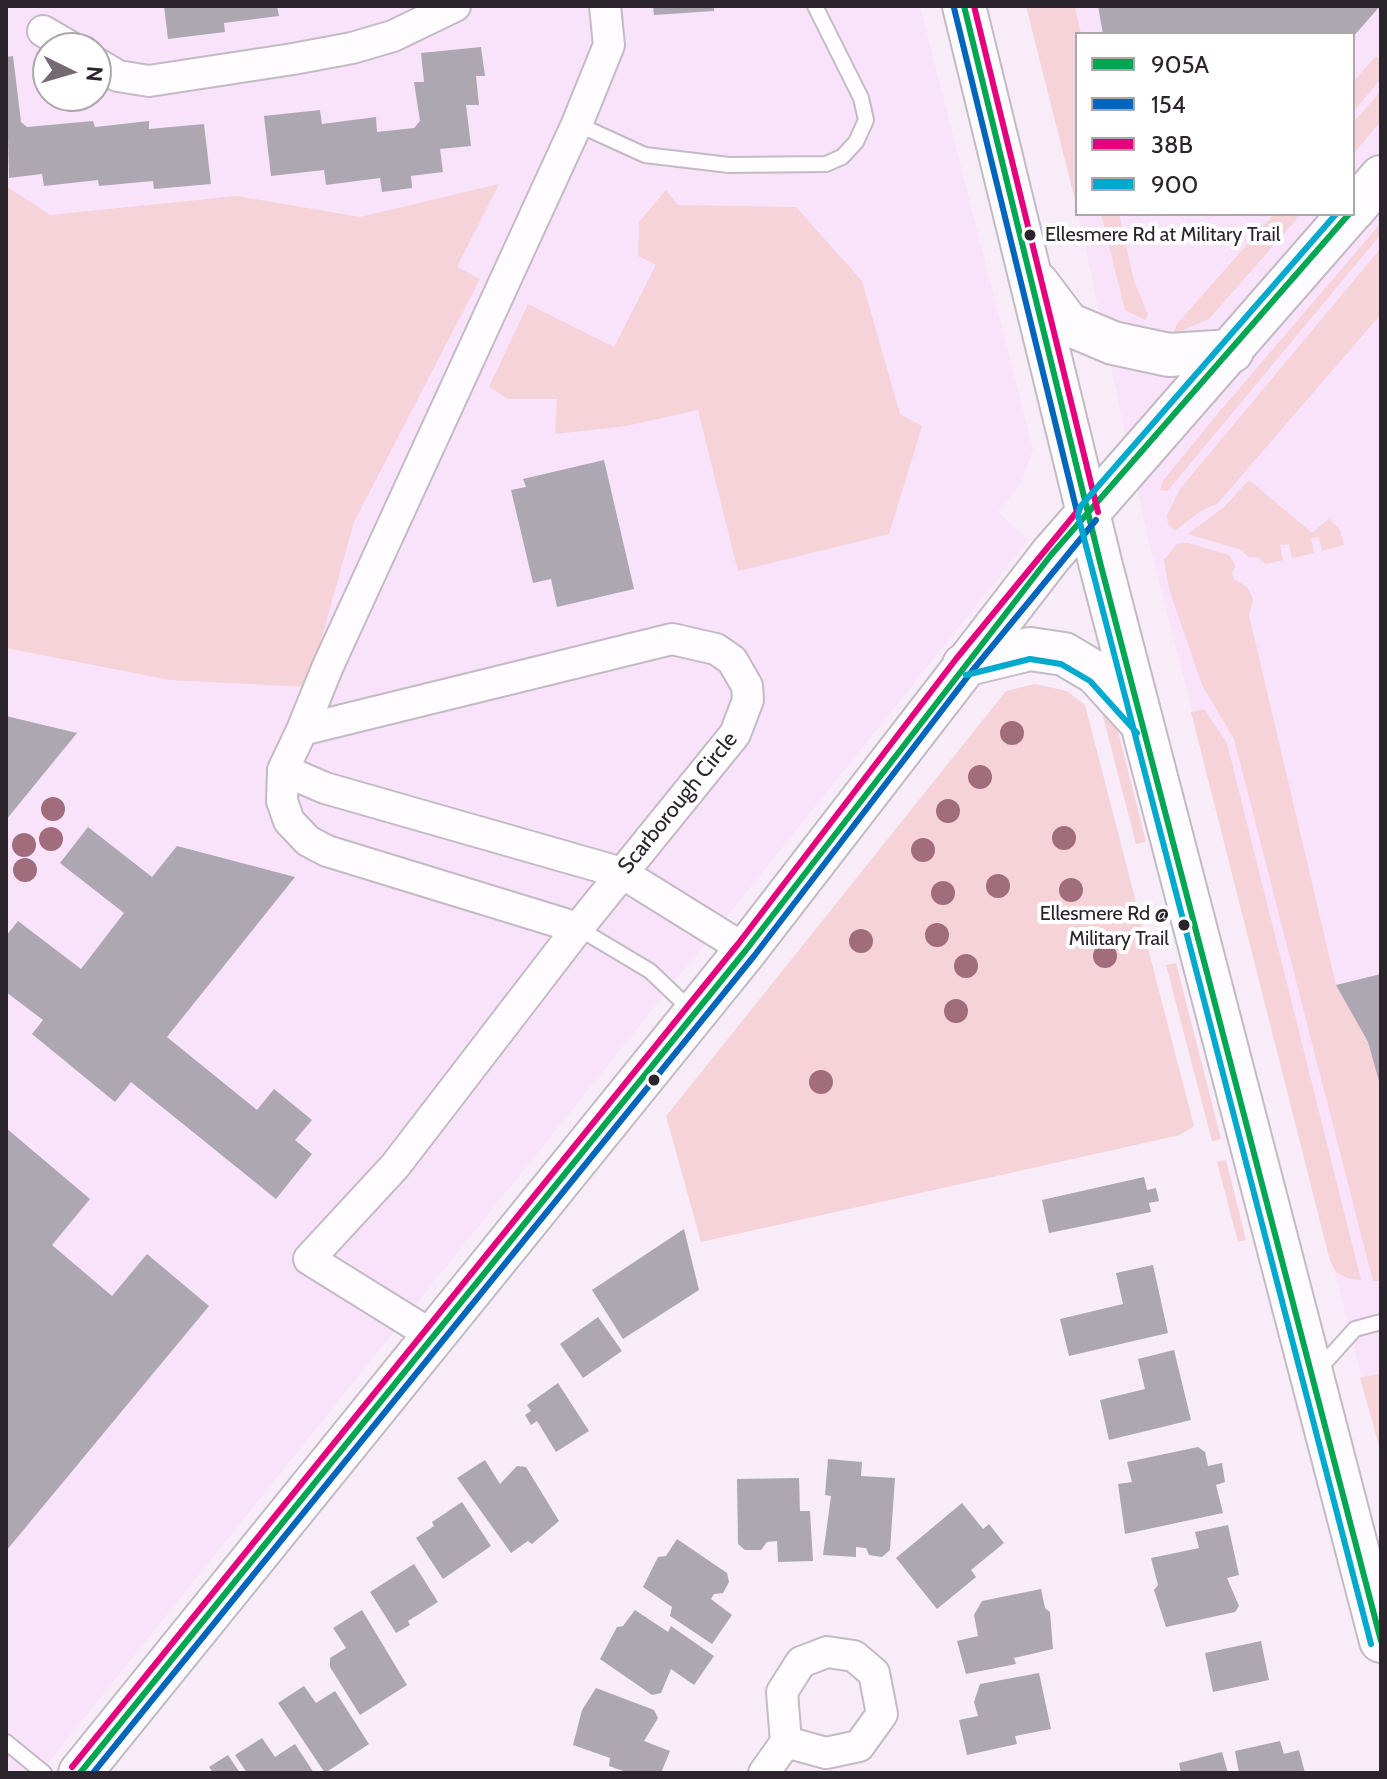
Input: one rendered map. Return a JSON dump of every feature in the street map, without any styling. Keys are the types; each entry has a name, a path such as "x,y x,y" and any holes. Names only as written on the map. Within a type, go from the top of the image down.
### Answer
{"main road":[{"path":"964,6 1088,514 1381,1641"},
{"path":"1355,207 1381,177"},
{"path":"80,1773 746,950 964,665 1088,514 1348,216"},
{"path":"1031,276 1068,324 1113,343 1169,355 1232,351"},
{"path":"964,665 1030,649 1064,654 1096,673 1144,726"}],"street":[{"path":"112,72 149,81 352,48 393,36 455,6"},
{"path":"578,928 327,851 308,841 289,821 282,801 283,770 323,676 577,124 609,45 605,6"},
{"name":"Scarborough Circle","path":"302,730 672,639 716,649 732,660 747,686 748,700 740,726 578,928 395,1166 309,1259 433,1336"},
{"path":"283,770 325,788 622,873 746,950"},
{"path":"764,1773 786,1742"}],"lane":[{"path":"577,124 645,155 659,157 729,165 826,164 842,157 856,142 866,120 861,98 815,6"},
{"path":"578,928 650,971 695,1013"},
{"path":"1312,1377 1355,1329 1381,1322"},
{"path":"6,1742 44,1773"}],"shaded area":[{"path":"6,6 920,6 1033,449 1021,484 998,512 1029,540 40,1773 6,1773"},
{"path":"1026,6 1381,6 1381,1453 1147,534 1078,216 1355,216 1355,32 1075,32 1075,200"},
{"path":"1026,6 1075,6 1081,32 1075,32 1075,200"},
{"path":"1376,56 1381,60 1381,79 1355,110 1355,80"},
{"path":"1381,91 1381,121 1355,152 1355,121"},
{"path":"499,184 457,267 480,279 354,522 308,687 170,680 6,648 6,186 50,215 237,196 360,217"},
{"path":"666,190 678,205 796,207 862,281 900,414 922,426 889,534 738,571 698,410 626,426 555,434 557,399 508,399 489,387 528,304 614,347 656,265 638,256 639,222"},
{"path":"1102,216 1119,216 1134,281 1148,315 1145,320 1125,310"},
{"path":"1272,216 1299,216 1209,319 1173,334 1177,324"},
{"path":"1381,223 1381,234 1175,482 1167,491 1160,490 1162,482 1214,418"},
{"path":"1381,248 1381,314 1218,503 1199,512 1175,531 1168,524 1167,515 1180,489"},
{"path":"1249,480 1312,533 1329,519 1340,530 1344,545 1322,551 1319,537 1311,538 1314,553 1292,558 1289,544 1280,545 1283,560 1266,564 1257,557 1248,557 1242,550 1188,534 1224,507"},
{"path":"1188,543 1229,555 1236,567 1232,572 1234,579 1247,587 1253,599 1249,615 1336,985 1368,1042 1381,1089 1381,1281 1373,1281 1234,739 1202,685 1169,589 1164,560 1177,544"},
{"path":"1035,684 1067,691 1085,705 1194,1126 1180,1135 701,1242 666,1116 1006,691"},
{"path":"1112,707 1146,842 1136,844 1101,709"},
{"path":"1204,709 1227,743 1361,1280 1349,1279 1336,1272 1330,1261 1191,712"},
{"path":"1176,963 1221,1139 1212,1141 1166,965"},
{"path":"1226,1160 1246,1240 1238,1242 1217,1162"},
{"path":"1381,1373 1381,1453 1360,1378"}],"building":[{"path":"164,6 277,6 279,16 224,23 225,32 168,39"},
{"path":"653,6 714,6 714,11 654,15"},
{"path":"1098,6 1380,6 1355,35 1355,32 1103,32"},
{"path":"481,47 485,76 476,76 479,105 466,105 471,146 440,149 443,172 411,176 412,188 382,192 380,178 326,185 324,170 271,176 264,116 320,110 322,124 376,117 377,132 414,128 420,121 414,82 424,82 421,53"},
{"path":"13,56 21,122 27,127 93,121 95,127 149,121 149,129 204,124 211,184 154,189 153,181 99,186 98,180 44,186 42,174 9,178 6,57"},
{"path":"604,460 634,589 557,607 551,579 533,583 511,490 526,487 523,479"},
{"path":"6,716 77,733 6,820"},
{"path":"88,827 152,877 177,846 295,877 167,1037 257,1110 274,1089 312,1120 295,1140 312,1154 276,1199 131,1082 115,1102 32,1034 43,1020 6,992 6,936 18,921 81,969 124,913 60,863"},
{"path":"1381,974 1380,1085 1368,1042 1336,985"},
{"path":"6,1128 90,1199 52,1245 112,1296 147,1254 209,1306 6,1551"},
{"path":"1144,1177 1147,1190 1156,1188 1159,1201 1149,1203 1151,1212 1049,1233 1042,1200"},
{"path":"684,1229 699,1290 623,1339 592,1290"},
{"path":"1153,1265 1168,1333 1069,1356 1060,1319 1123,1304 1116,1273"},
{"path":"598,1317 622,1351 583,1378 560,1344"},
{"path":"1174,1350 1191,1420 1109,1440 1100,1400 1145,1389 1138,1359"},
{"path":"558,1383 589,1431 556,1452 537,1421 531,1425 525,1415 531,1411 527,1405"},
{"path":"1198,1447 1205,1452 1208,1466 1222,1463 1225,1482 1216,1485 1223,1513 1125,1534 1118,1484 1132,1482 1127,1462"},
{"path":"828,1459 862,1462 861,1476 895,1478 890,1550 882,1557 869,1555 866,1548 856,1547 856,1557 823,1555 831,1496 825,1495"},
{"path":"485,1460 500,1484 517,1466 526,1467 559,1521 532,1544 528,1541 511,1553 457,1478"},
{"path":"799,1478 800,1511 810,1511 813,1561 778,1562 777,1541 767,1542 761,1550 745,1550 738,1544 737,1479"},
{"path":"462,1502 491,1546 443,1579 416,1538 434,1526 432,1522"},
{"path":"962,1503 983,1529 989,1524 1004,1543 971,1570 976,1577 937,1609 896,1558"},
{"path":"1228,1525 1239,1575 1227,1578 1239,1606 1235,1612 1166,1627 1154,1590 1158,1585 1151,1558 1199,1548 1195,1532"},
{"path":"677,1539 727,1573 729,1582 723,1593 714,1594 711,1599 732,1615 712,1644 670,1616 672,1607 643,1587 658,1557 666,1556"},
{"path":"414,1564 438,1602 408,1621 410,1625 396,1633 370,1592"},
{"path":"1041,1589 1045,1608 1050,1612 1053,1649 1014,1658 1016,1664 966,1674 957,1641 978,1636 974,1615 982,1601"},
{"path":"362,1610 407,1685 360,1715 330,1667 330,1658 346,1648 333,1628"},
{"path":"635,1610 668,1632 671,1626 714,1656 694,1685 671,1669 661,1693 652,1695 600,1659 617,1627 623,1626"},
{"path":"1261,1641 1269,1680 1213,1692 1205,1653"},
{"path":"1039,1673 1051,1729 1015,1736 1017,1744 967,1755 959,1720 978,1716 974,1702 980,1684"},
{"path":"304,1686 316,1703 335,1691 369,1744 325,1773 278,1703"},
{"path":"596,1688 654,1710 658,1718 644,1741 670,1751 661,1773 629,1773 609,1766 610,1758 573,1745 582,1710"},
{"path":"262,1738 275,1757 295,1744 314,1773 247,1773 235,1755"},
{"path":"1280,1741 1284,1754 1299,1750 1305,1773 1239,1773 1235,1751"},
{"path":"1222,1752 1228,1773 1181,1773 1179,1763"},
{"path":"228,1755 240,1773 213,1773 209,1767"}],"transit line":[{"name":"905A","path":"964,6 1101,566 1381,1641"},
{"name":"38B","path":"974,6 1098,512"},
{"name":"154","path":"954,8 1078,516"},
{"name":"900","path":"1334,216 1080,507 1078,515 1371,1644"},
{"name":"905A","path":"80,1773 746,950 1051,555 1347,216"},
{"name":"38B","path":"72,1767 738,944 956,659 1080,508"},
{"name":"154","path":"93,1773 754,956 972,671 1096,520"},
{"name":"900","path":"966,675 1030,659 1061,664 1090,681 1137,733"}],"place":[{"name":"Ellesmere Rd at Military Trail","path":"1030,235"},
{"name":"Ellesmere Rd @ Military Trail","path":"1184,925"}]}
